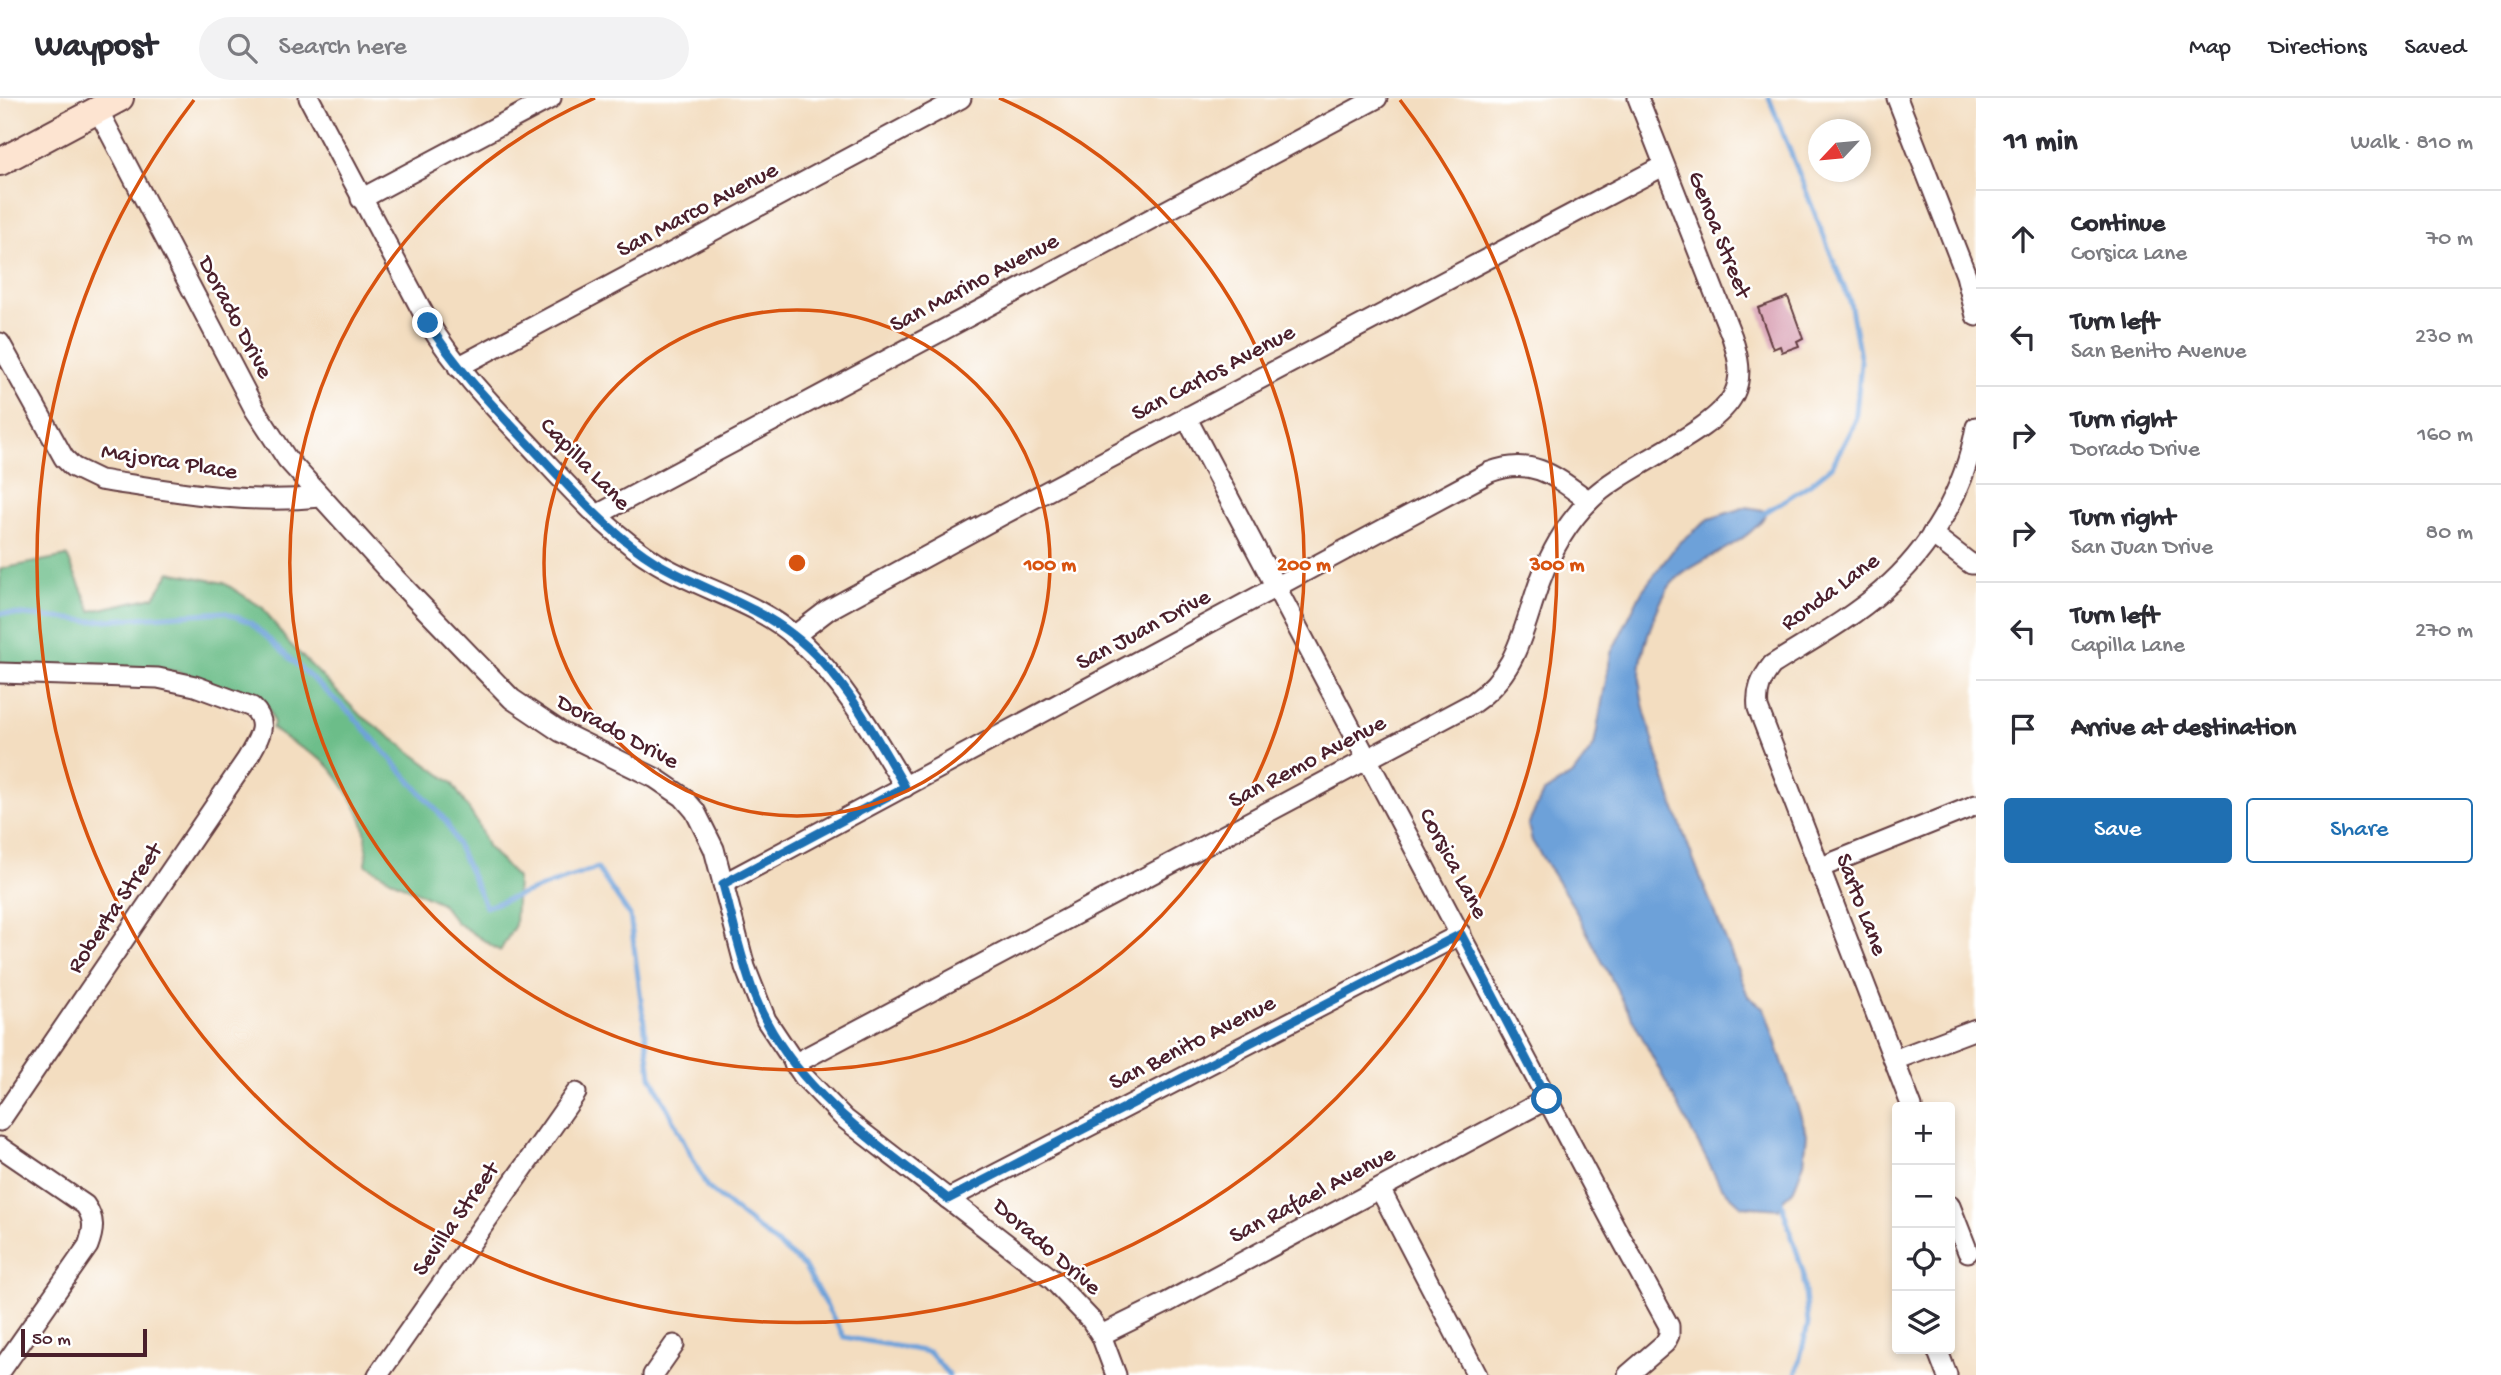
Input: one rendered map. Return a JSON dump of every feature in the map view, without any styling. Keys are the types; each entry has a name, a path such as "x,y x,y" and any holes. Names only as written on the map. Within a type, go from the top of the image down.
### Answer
{"street":[{"name":"Capilla Lane","path":"309,98 428,323 458,367 620,537 658,563 735,599 794,636 850,697 905,787"},
{"path":"361,199 551,98"},
{"name":"San Marco Avenue","path":"458,367 961,98"},
{"name":"San Marino Avenue","path":"597,515 1377,98"},
{"name":"Genoa Street","path":"1637,98 1732,337 1739,370 1735,392"},
{"path":"1897,98 1966,275 1976,316"},
{"path":"0,162 109,104"},
{"name":"Dorado Drive","path":"109,104 255,410 287,458 320,497 488,676 518,704 561,732 655,778 683,797 705,828 755,996 766,1020 794,1064 837,1112 1053,1280 1084,1311 1101,1335 1116,1375"},
{"name":"San Carlos Avenue","path":"794,636 828,610 1186,417 1663,166"},
{"name":"Majorca Place","path":"0,343 55,446 74,467 87,475 100,480 244,499 275,501 320,497"},
{"name":"San Remo Avenue","path":"794,1064 1472,703 1501,679 1518,649 1540,580 1552,554 1564,532 1589,501 1622,475 1706,424 1722,411 1735,392"},
{"name":"Corsica Lane","path":"1186,417 1665,1318 1669,1335 1659,1350 1628,1375"},
{"name":"Ronda Lane","path":"1762,720 1757,697 1762,677 1772,665 1881,592 1906,568 1932,534 1960,483 1976,427"},
{"name":"San Juan Drive","path":"723,884 1484,475 1503,467 1523,466 1543,471 1589,501"},
{"path":"1932,534 1971,564 1976,564"},
{"name":"Roberta Street","path":"0,673 143,677 176,681 252,707 262,720 262,729 247,759 0,1121"},
{"name":"Sarto Lane","path":"1762,720 1910,1102"},
{"path":"1819,868 1976,806"},
{"name":"San Benito Avenue","path":"948,1199 1461,934"},
{"path":"1894,1060 1976,1029"},
{"name":"Sevilla Street","path":"379,1375 576,1093"},
{"name":"San Rafael Avenue","path":"1101,1335 1167,1303 1547,1099"},
{"path":"0,1147 85,1205 93,1223 88,1246 0,1373"},
{"path":"1380,1189 1476,1375"},
{"path":"1955,1223 1964,1254"},
{"path":"653,1375 674,1345"},
{"path":"1939,1354 1947,1375"}],"green space":[{"path":"67,556 91,611 154,597 170,572 224,583 263,608 287,641 358,713 452,783 477,822 487,846 517,878 515,925 500,951 456,922 441,903 366,865 366,841 362,820 341,782 323,761 272,728 274,724 270,710 256,699 179,672 159,669 0,663 0,569"}],"water":[{"path":"1746,507 1763,510 1766,514 1744,537 1687,571 1667,590 1645,644 1640,684 1654,743 1686,839 1748,996 1764,1008 1807,1134 1804,1163 1793,1191 1781,1202 1779,1209 1742,1206 1721,1187 1573,906 1532,841 1528,825 1543,793 1573,774 1594,746 1611,653 1642,591 1677,545 1709,519"}],"building":[{"path":"1788,297 1803,338 1797,341 1799,346 1782,352 1780,346 1773,349 1758,308"}],"waterway":[{"path":"1761,515 1810,484 1832,466 1855,422 1861,362 1850,302 1769,98"},
{"path":"0,613 92,621 224,612 250,622 352,715 446,821 486,907 597,868 630,916 651,1076 707,1187 804,1266 844,1337 929,1352 949,1375"},
{"path":"1779,1195 1803,1272 1808,1324 1796,1375"}],"route":[{"path":"428,323 458,367 477,389 607,526 639,551 672,571 764,615 794,636 815,656 850,697 905,787 723,884 755,996 766,1020 794,1064 817,1092 845,1119 948,1199 1461,934 1547,1099"}]}
